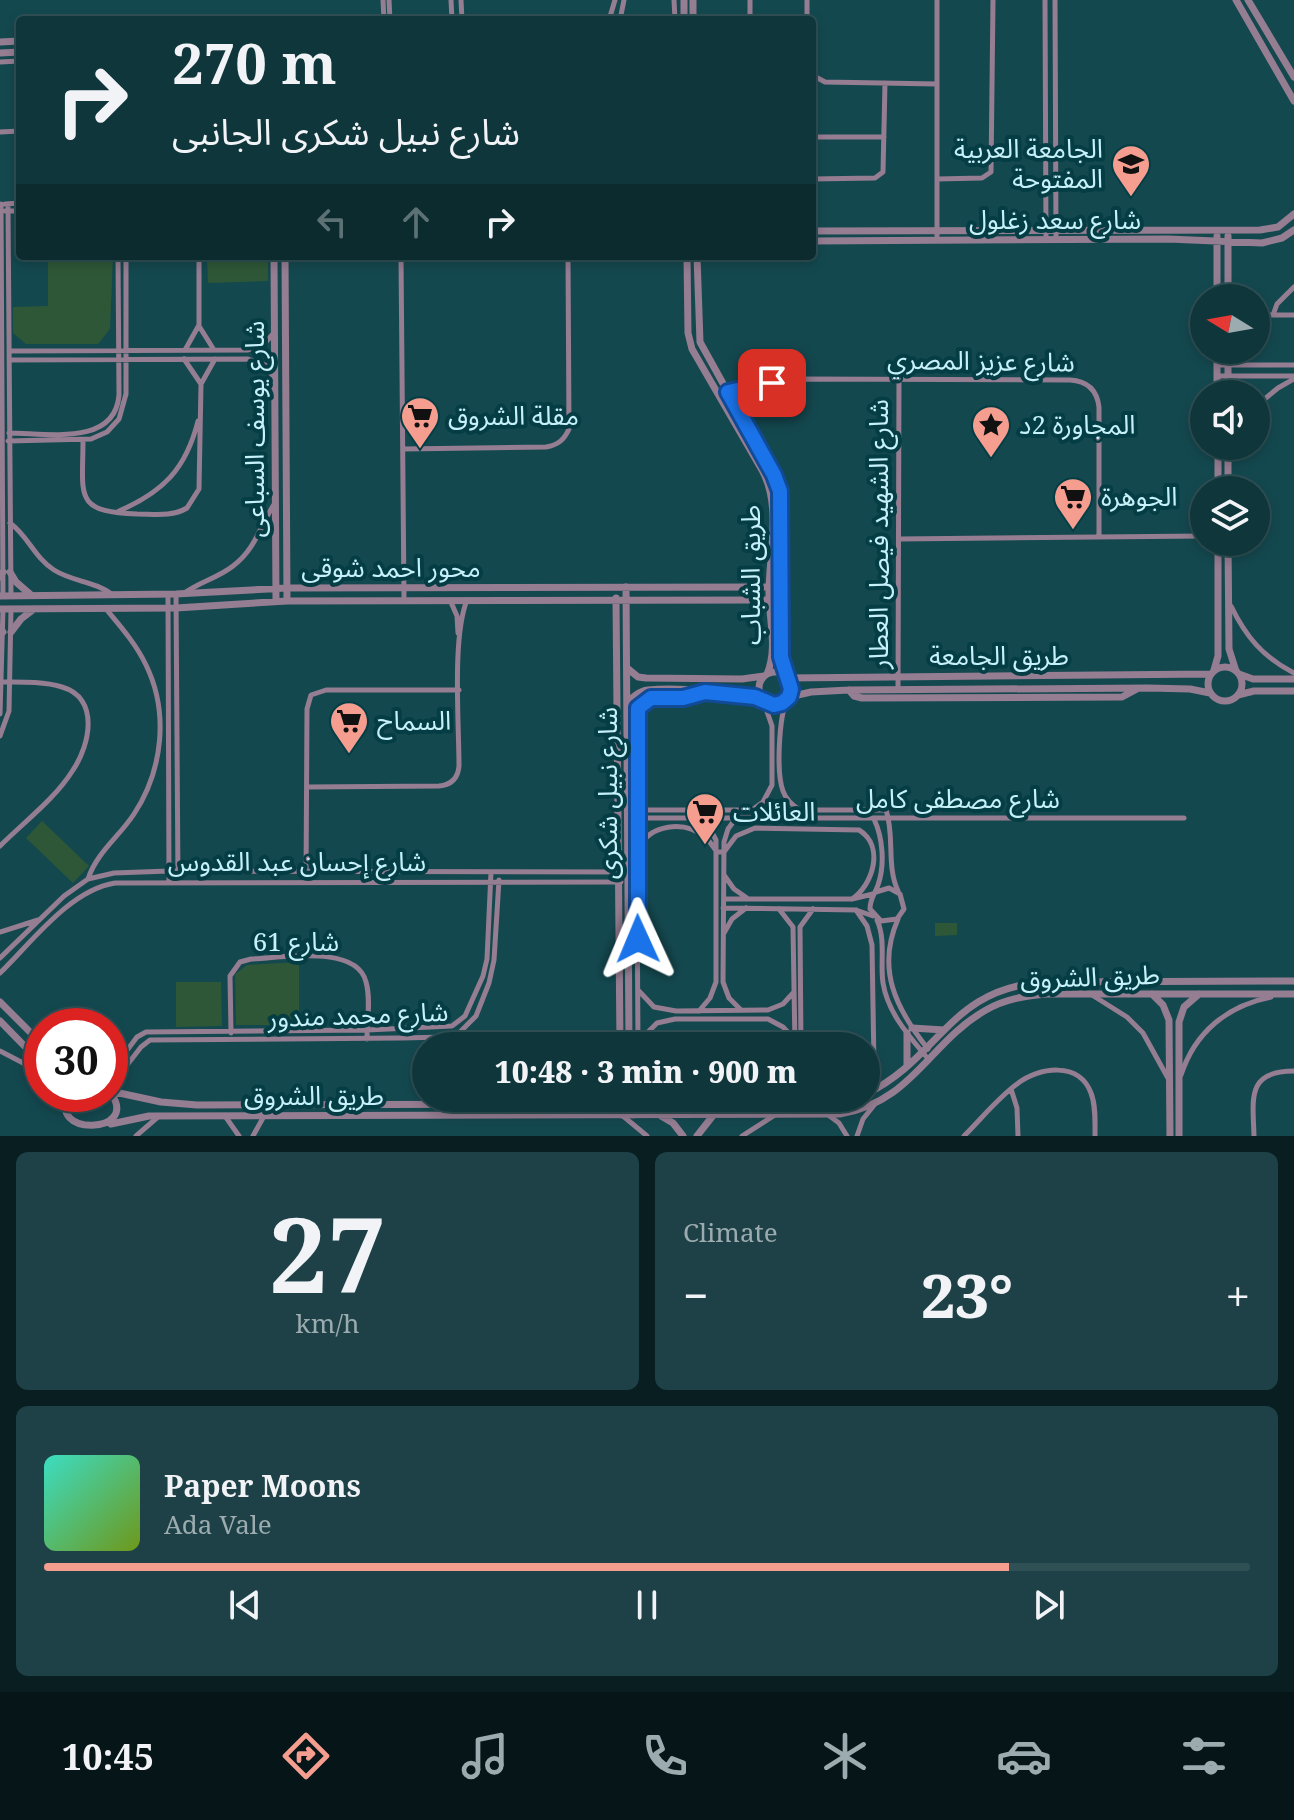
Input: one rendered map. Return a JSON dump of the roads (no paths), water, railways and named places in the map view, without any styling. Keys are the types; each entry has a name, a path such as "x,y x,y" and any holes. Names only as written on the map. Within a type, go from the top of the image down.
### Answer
{"street":[{"path":"937,0 937,240"},
{"path":"937,179 982,178 991,172 993,0"},
{"path":"1045,0 1046,240"},
{"path":"1055,0 1056,240"},
{"path":"1236,0 1294,101"},
{"path":"1248,0 1293,75 1281,78"},
{"path":"1270,59 1279,53"},
{"path":"816,77 825,82 937,84"},
{"path":"816,179 879,176 884,167 885,83"},
{"path":"1045,90 1055,90"},
{"path":"816,137 884,137"},
{"path":"4,574 10,523 10,441 4,433 0,204 16,210"},
{"path":"0,211 16,204"},
{"path":"5,596 1,441 9,360 8,207"},
{"name":"شارع سعد زغلول","path":"816,231 1269,230 1287,222 1294,214"},
{"path":"1217,230 1217,284"},
{"path":"1228,230 1228,284"},
{"name":"شارع سعد زغلول","path":"816,241 1272,241 1294,230"},
{"path":"1217,253 1228,253"},
{"path":"4,433 82,433 103,426 113,416 119,402 118,260"},
{"path":"1,441 83,440 99,436 119,419 125,403 127,359 126,260"},
{"path":"185,350 199,325 199,260"},
{"name":"شارع يوسف السباعى","path":"274,260 276,601"},
{"name":"شارع يوسف السباعى","path":"285,260 287,601"},
{"path":"401,260 404,600"},
{"path":"403,449 546,447 554,446 566,436 569,429 568,260"},
{"name":"طريق الشباب","path":"687,260 690,341 768,483 772,506 772,655 766,675"},
{"name":"طريق الشباب","path":"697,260 698,334 780,491 781,657 786,676"},
{"path":"1294,287 1277,304 1273,315 1294,315"},
{"path":"199,325 214,350"},
{"path":"1,351 255,349 275,331"},
{"path":"255,349 258,354 256,360"},
{"path":"184,359 201,384"},
{"path":"83,440 83,491 97,510 173,514 193,503 200,481 201,384 215,359"},
{"path":"1,360 256,360 265,365 275,384 286,387"},
{"path":"1217,380 1217,365 1294,365"},
{"path":"1228,365 1228,380"},
{"path":"1217,376 1294,378"},
{"name":"شارع الشهيد فيصل العطار","path":"898,689 899,378"},
{"path":"1270,395 1294,378"},
{"name":"شارع عزيز المصري","path":"718,394 799,379 1070,380 1087,384 1095,393 1099,407 1099,537"},
{"path":"115,513 150,496 169,481 188,450 201,412"},
{"path":"169,882 172,608 176,594 224,573 245,556 260,534 275,502"},
{"path":"10,523 50,568 68,578 98,585 114,595"},
{"path":"899,539 1190,536"},
{"path":"1218,556 1218,656 1208,685 1210,693 1224,701 1254,691 1294,691"},
{"path":"1228,556 1229,649 1242,684 1238,695"},
{"path":"4,574 33,596"},
{"name":"شارع نبيل شكرى","path":"616,587 620,1032"},
{"name":"شارع نبيل شكرى","path":"626,587 627,703 632,777 628,872 633,968 630,1032"},
{"name":"محور احمد شوقى","path":"5,596 176,594 276,588 782,587"},
{"path":"450,600 457,616 460,646"},
{"path":"307,787 439,786 456,778 459,766 460,646 468,600"},
{"name":"محور احمد شوقى","path":"5,609 172,608 276,601 782,600"},
{"path":"1229,601 1243,631 1254,644 1294,676"},
{"path":"172,608 178,882"},
{"path":"0,714 5,609"},
{"path":"4,631 35,609"},
{"path":"88,879 101,852 134,815 145,796 158,755 160,717 153,682 138,650 105,609"},
{"path":"0,736 9,711 10,682 4,631"},
{"path":"617,646 627,646"},
{"path":"1212,672 1223,667 1253,679 1294,676"},
{"path":"627,668 638,677 646,678 742,679 776,672 786,676 791,689 780,725 783,791 790,803 801,810"},
{"name":"طريق الجامعة","path":"786,676 971,677 1212,672"},
{"path":"751,810 763,802 770,790 772,726 758,687 766,675"},
{"path":"971,677 971,689"},
{"path":"646,678 643,684 646,690"},
{"path":"0,846 73,771 85,746 89,723 84,704 71,691 53,685 1,682"},
{"path":"849,690 854,696 862,698 1122,697 1138,688"},
{"name":"طريق الجامعة","path":"788,698 821,691 898,689 1138,688 1190,689 1210,693"},
{"path":"306,882 307,701 318,691 459,690"},
{"path":"627,703 646,690 705,692 763,699 774,705 788,698"},
{"path":"638,1032 638,990 633,968 637,853 632,777 636,713 641,704 651,698 683,698 705,692"},
{"path":"158,755 168,755"},
{"path":"770,790 783,791"},
{"name":"شارع مصطفى كامل","path":"636,810 886,810 889,819"},
{"path":"678,810 678,818"},
{"name":"شارع مصطفى كامل","path":"636,818 1184,818"},
{"path":"699,1011 720,982 723,934 720,852 714,832 705,818"},
{"path":"736,818 725,835 720,852 720,982 741,1010"},
{"path":"874,819 880,836 882,859 880,882 870,903 882,934 883,981 889,1003 931,1058"},
{"path":"889,819 890,866 904,904 890,943 891,980 909,1030 907,1065"},
{"path":"637,853 649,834 672,827 699,833 720,852"},
{"path":"720,852 736,836 755,828 859,830 869,837 874,861 866,887 852,899"},
{"name":"شارع محمد مندور","path":"128,1049 137,1037 146,1032 452,1026 465,1016 485,968 491,872"},
{"name":"شارع محمد مندور","path":"128,1065 150,1040 446,1037 460,1032 471,1022 486,994 492,972 500,872"},
{"name":"شارع إحسان عبد القدوس","path":"0,958 74,887 88,879 114,873 628,872"},
{"path":"723,875 734,889 748,899"},
{"name":"شارع إحسان عبد القدوس","path":"0,973 86,892 115,883 628,882"},
{"path":"723,899 852,899 889,888 898,891"},
{"path":"796,909 797,900"},
{"path":"723,908 856,910 885,922 898,918"},
{"path":"723,934 732,919 746,908"},
{"path":"778,909 797,927 796,1032"},
{"path":"800,1032 794,992 797,927 813,909"},
{"path":"856,910 870,936 874,1032"},
{"path":"0,932 39,920"},
{"name":"شارع 61","path":"231,1040 230,976 240,962 251,959 333,957 353,962 366,979 367,1039"},
{"path":"873,981 891,980"},
{"name":"طريق الشروق","path":"880,1086 960,1014 986,996 1016,985 1294,981"},
{"path":"638,990 654,1007 669,1011 768,1010 783,1004 794,992"},
{"path":"1091,994 1127,1017 1143,1033 1169,1080"},
{"path":"1152,994 1163,1005 1169,1020 1170,1136"},
{"path":"1179,1136 1179,1022 1184,1007 1199,994"},
{"path":"1179,1084 1191,1050 1214,1023 1244,1004 1282,994"},
{"name":"طريق الشروق","path":"880,1101 895,1092 972,1020 999,1004 1029,996 1294,994"},
{"path":"0,1002 24,1026"},
{"path":"708,1010 709,1019"},
{"path":"768,1010 768,1019"},
{"path":"669,1011 669,1020"},
{"path":"647,1032 669,1020 709,1019 768,1019 787,1032"},
{"path":"0,1021 24,1046"},
{"path":"909,1030 944,1030"},
{"path":"0,1051 24,1063"},
{"path":"964,1136 1025,1078 1059,1070 1075,1074 1091,1092 1095,1136"},
{"path":"1254,1136 1253,1098 1259,1082 1273,1072 1294,1071"},
{"path":"1011,1089 1017,1108 1018,1136"},
{"name":"طريق الشروق","path":"128,1094 161,1102 197,1105 412,1103"},
{"path":"66,1112 73,1135"},
{"path":"111,1124 116,1112"},
{"path":"618,1112 647,1136"},
{"path":"697,1136 715,1112"},
{"name":"طريق الشروق","path":"70,1122 76,1129 89,1134 130,1118 159,1116 776,1115 851,1112"},
{"path":"857,1136 869,1112"},
{"path":"826,1114 839,1123 847,1136"},
{"path":"659,1115 673,1123 683,1136"},
{"path":"742,1136 776,1115"},
{"path":"136,1136 159,1116"},
{"path":"225,1116 239,1136"},
{"path":"253,1136 264,1116"}],"place":[{"name":"الجامعة العربية المفتوحة","path":"1131,198"},
{"name":"مقلة الشروق","path":"420,450"},
{"name":"المجاورة 2د","path":"991,459"},
{"name":"الجوهرة","path":"1073,531"},
{"name":"السماح","path":"349,755"},
{"name":"العائلات","path":"705,846"}]}
